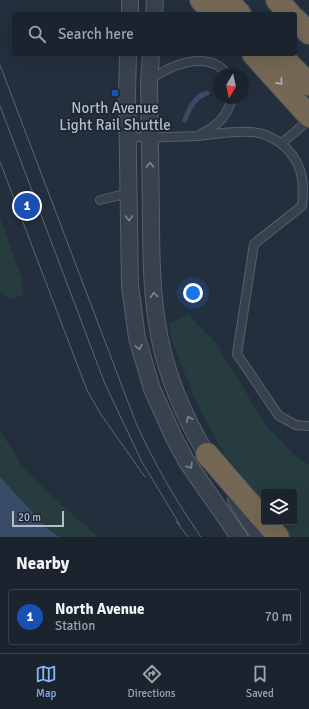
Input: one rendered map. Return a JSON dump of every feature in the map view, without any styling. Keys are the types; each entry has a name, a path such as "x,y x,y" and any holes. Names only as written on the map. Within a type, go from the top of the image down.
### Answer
{"highway":[{"path":"201,0 212,12"},
{"path":"227,0 238,12"},
{"path":"277,0 288,12"},
{"path":"297,21 309,33"},
{"path":"255,56 309,116"},
{"path":"281,56 309,84"},
{"path":"207,454 261,516"},
{"path":"268,525 278,537"}],"street":[{"path":"130,0 130,12"},
{"path":"154,12 155,0"},
{"path":"128,56 130,286 132,314 142,360 162,414 187,462 239,537"},
{"path":"151,56 151,246 156,311 163,352 182,406 207,454 260,537"}],"lane":[{"path":"297,19 309,20"},
{"path":"150,81 163,70 207,58 220,68"},
{"path":"197,136 215,127 226,116 230,104"},
{"path":"282,143 309,120"},
{"path":"128,137 150,138 197,136 251,131 267,135 282,143 293,156 300,170 305,207 254,244 237,354 279,416 296,425 309,426"},
{"path":"100,200 129,194"}],"green space":[{"path":"0,217 22,279 23,294 15,299 5,296 0,290"},
{"path":"188,315 216,343 265,424 293,454 309,465 309,537 290,537 280,525 297,525 297,489 261,489 261,500 223,452 196,402 172,341 169,323"},
{"path":"0,431 24,468 98,537 0,537"}],"water":[{"path":"0,477 48,529 59,537 0,537"}],"waterway":[{"path":"185,120 195,100 207,93"}],"tram line":[{"path":"0,65 136,423 166,482 201,537"},
{"path":"0,106 105,384 142,462 180,525"},
{"path":"0,162 87,390 100,413 145,477"},
{"path":"176,521 188,537"}],"place":[{"name":"North Avenue Light Rail Shuttle","path":"115,93"},
{"name":"North Avenue","path":"27,206"}]}
